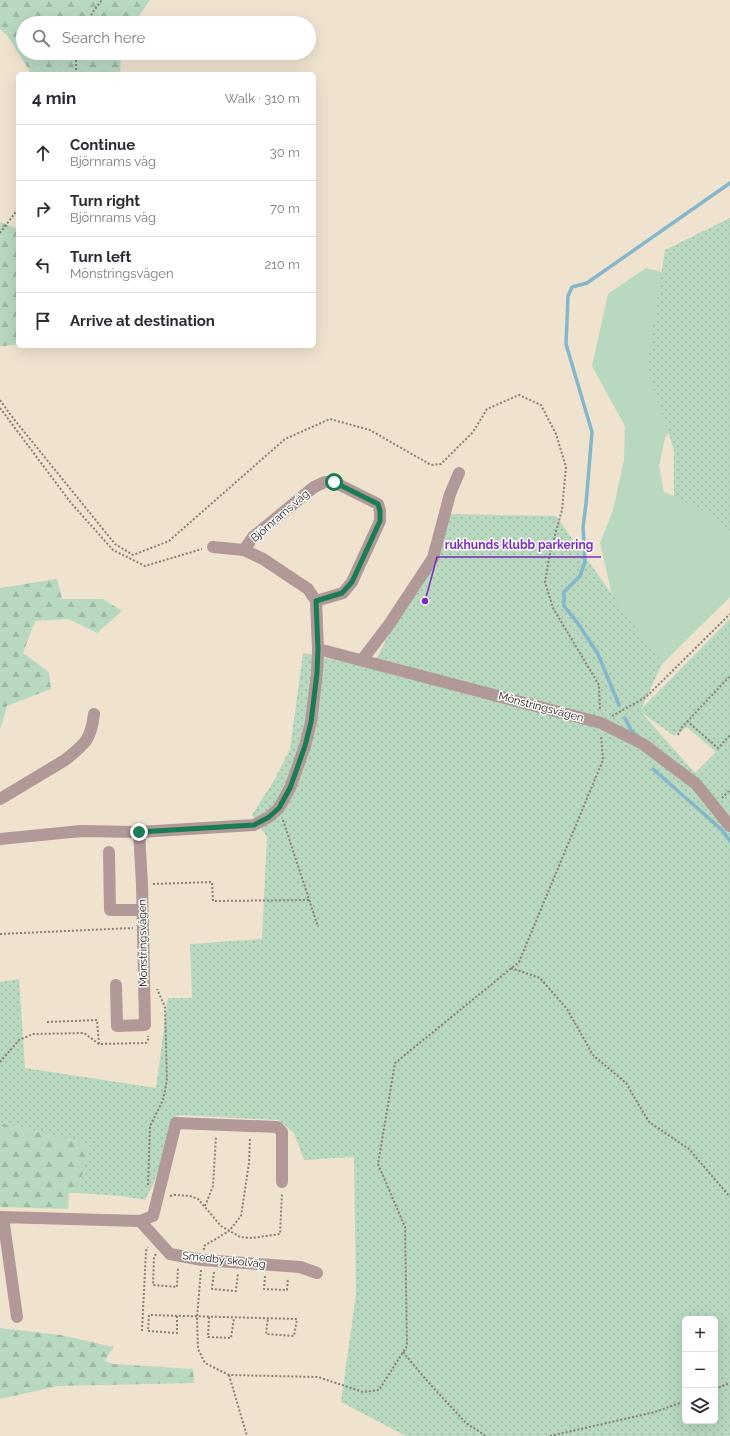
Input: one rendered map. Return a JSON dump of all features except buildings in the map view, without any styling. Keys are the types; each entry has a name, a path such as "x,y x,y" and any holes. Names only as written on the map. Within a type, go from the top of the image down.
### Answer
{"street":[{"path":"362,660 388,626 433,558 450,494 460,473"},
{"name":"Björnrams väg","path":"244,550 253,537 314,487 325,482 334,482 378,504 380,521 352,582 342,593 316,601"},
{"path":"0,839 81,831 139,832 254,825 269,817 279,808 290,788 305,746 311,722 318,649 316,601 308,589 263,559 244,550 214,547"},
{"name":"Mönstringsvägen","path":"318,649 601,723 643,744 696,784 730,826"},
{"path":"0,799 75,753 86,742 92,731 94,714"},
{"name":"Mönstringsvägen","path":"139,832 145,1025"},
{"path":"109,852 110,910 142,910"},
{"path":"116,984 117,1026 145,1025"},
{"path":"17,1317 1,1217 140,1221 153,1216 153,1196 176,1123 277,1127 282,1132 282,1182"},
{"name":"Smedby skolväg","path":"140,1221 170,1254 202,1260 289,1265 317,1273"}],"path":[{"path":"91,16 102,0"},
{"path":"76,60 76,72"},
{"path":"0,232 16,212"},
{"path":"0,400 115,544 133,555 169,541 285,439 330,419 370,430 431,465 441,464 473,432 487,409 519,395 541,405 556,434 566,467 562,510 550,553 545,582 553,608 599,685 603,760 518,962 395,1063 378,1164 406,1227 407,1346 379,1390 364,1392 318,1376 229,1375 205,1363 198,1349 197,1317 204,1246 229,1231 241,1216 249,1163 251,1126"},
{"path":"0,408 71,503 113,550 145,566 198,550 214,547"},
{"path":"601,723 646,698 730,614"},
{"path":"678,735 687,721 730,676"},
{"path":"687,721 718,748 730,735"},
{"path":"721,799 730,790"},
{"path":"279,808 318,927"},
{"path":"150,884 212,882 213,901 309,900"},
{"path":"0,934 142,928"},
{"path":"511,968 540,978 567,1009 593,1055 626,1083 649,1122 689,1149 730,1197"},
{"path":"156,986 165,1007 167,1080 163,1100 150,1126 153,1196 174,1195 198,1198 222,1226 240,1237 252,1238 280,1234 282,1182"},
{"path":"47,1022 97,1020 99,1044"},
{"path":"0,1062 19,1040 33,1034 84,1033 99,1044 146,1043 149,1038 145,1025"},
{"path":"205,1206 213,1186 217,1124"},
{"path":"142,1331 146,1251 154,1237"},
{"path":"163,1247 154,1257 153,1285 177,1287 179,1255"},
{"path":"214,1261 212,1289 236,1291 239,1262"},
{"path":"266,1264 264,1289 287,1290 289,1265"},
{"path":"177,1316 177,1333 148,1331 149,1315 177,1316 197,1317 268,1318 297,1319 294,1336 266,1334 268,1318"},
{"path":"209,1317 208,1337 231,1338 234,1318"},
{"path":"403,1352 428,1382 466,1423 486,1436"},
{"path":"229,1375 247,1436"},
{"path":"718,1388 730,1383"},
{"path":"550,1436 655,1412 682,1402"}],"green space":[{"path":"0,0 150,0 139,16 16,16 16,49 7,35 0,29"},
{"path":"23,60 121,60 120,72 29,72"},
{"path":"730,218 730,531 715,517 674,496 674,450 647,369 665,250"},
{"path":"0,222 16,228 16,343 15,345 0,346"},
{"path":"646,268 678,276 683,411 665,438 659,466 664,492 730,517 730,597 655,671 621,633 600,543 613,510 624,460 625,426 592,366 608,294"},
{"path":"449,514 556,516 662,664 641,709 730,619 730,1436 406,1436 341,1402 356,1294 354,1157 304,1160 294,1133 278,1120 177,1115 155,1181 145,1200 121,1196 78,1193 90,1144 0,1123 0,982 19,979 25,1068 156,1088 168,998 192,998 190,944 262,939 267,837 252,815 275,779 290,749 303,653 372,668","holes":["641,712 674,736 687,727 716,752 695,773"]},
{"path":"57,579 62,599 103,599 122,611 97,633 69,619 35,621 23,653 49,672 51,689 7,706 0,730 0,588"},
{"path":"0,1123 90,1144 78,1193 69,1193 68,1209 0,1207"},
{"path":"0,1328 60,1335 114,1347 104,1361 114,1364 193,1369 194,1383 58,1386 0,1399"}],"waterway":[{"path":"619,705 598,654 577,622 564,606 564,592 580,576 585,562 583,527 592,432 566,344 568,296 572,287 587,283 730,183"},
{"path":"625,718 632,732 635,734"},
{"path":"653,769 722,830 730,841"}],"place":[{"name":"rukhunds klubb parkering","path":"425,601"}],"route":[{"path":"139,832 254,825 269,817 279,808 290,788 305,746 311,722 317,673 318,649 316,601 342,593 352,582 380,521 378,504 334,482"}]}
